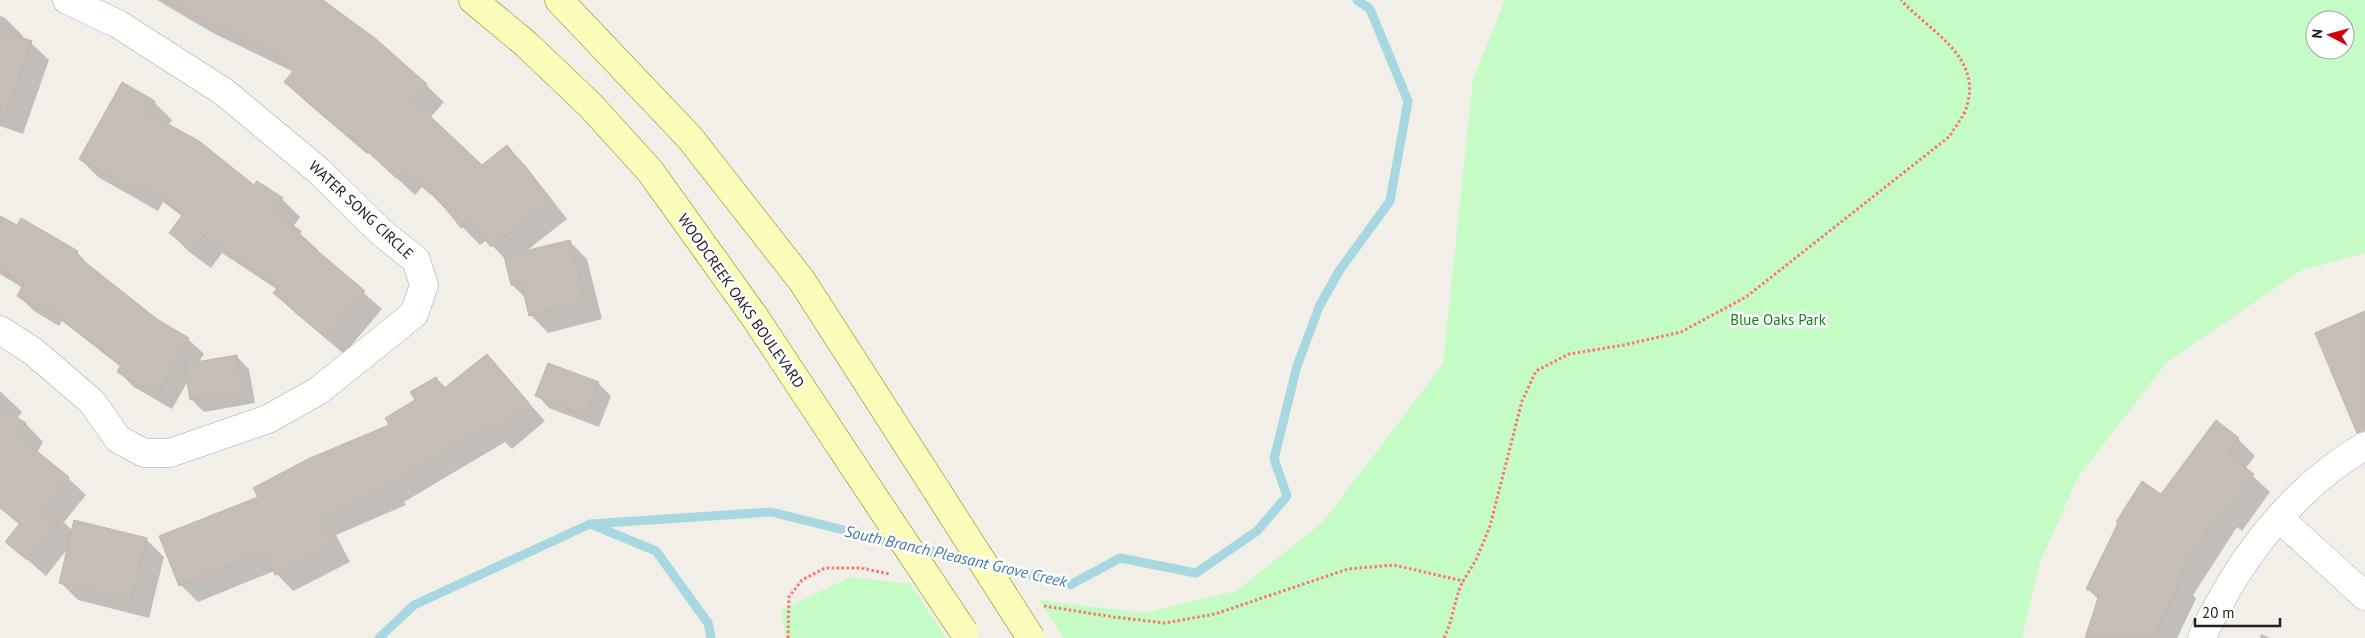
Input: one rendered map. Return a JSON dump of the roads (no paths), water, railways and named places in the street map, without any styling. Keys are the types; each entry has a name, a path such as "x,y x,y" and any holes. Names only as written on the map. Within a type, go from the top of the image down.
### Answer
{"main road":[{"name":"WOODCREEK OAKS BOULEVARD","path":"473,0 526,44 590,106 650,171 754,316 966,635"},
{"path":"559,0 690,138 802,281 1031,638"}],"street":[{"name":"WATER SONG CIRCLE","path":"0,330 34,352 92,402 118,439 144,453 170,453 268,420 318,391 414,314 424,286 416,260 382,233 320,171 224,92 118,24 67,0"},
{"path":"2202,638 2227,588 2252,550 2312,485 2349,455 2365,446"},
{"path":"2280,518 2365,596"}],"waterway":[{"name":"South Branch Pleasant Grove Creek","path":"994,566 1070,585 1120,558 1196,573 1257,531 1287,496 1274,459 1297,366 1319,307 1339,271 1390,201 1408,101 1370,9 1357,0"},
{"name":"South Branch Pleasant Grove Creek","path":"379,638 414,605 590,524 771,512 896,543"},
{"path":"593,525 656,551 708,623 711,638"},
{"name":"South Branch Pleasant Grove Creek","path":"916,547 976,562"}],"park label":[{"name":"Blue Oaks Park","path":"1778,320"}]}
